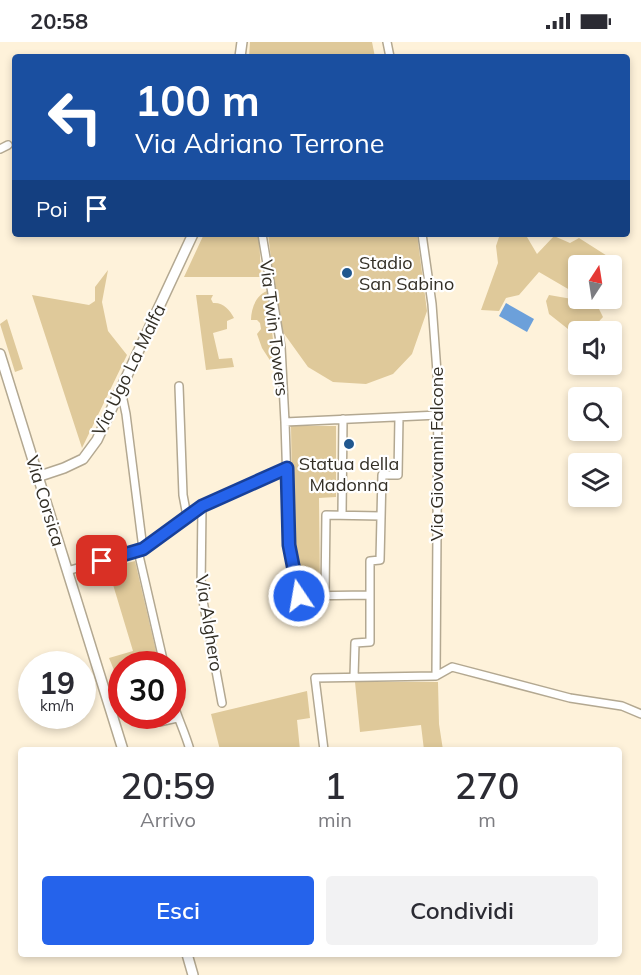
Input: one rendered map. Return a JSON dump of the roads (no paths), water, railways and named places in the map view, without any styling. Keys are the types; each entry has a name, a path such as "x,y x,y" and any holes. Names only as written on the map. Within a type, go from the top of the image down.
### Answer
{"street":[{"path":"0,149 8,145"},
{"name":"Via Ugo La Malfa","path":"38,477 83,459 97,440 192,237"},
{"name":"Via Twin Towers","path":"262,237 280,348 287,468"},
{"name":"Via Giovanni Falcone","path":"422,237 432,304 439,415 436,676"},
{"name":"Via Corsica","path":"0,354 122,747"},
{"path":"179,386 183,495 187,516"},
{"path":"121,390 126,414 140,550 161,651"},
{"path":"285,422 439,415"},
{"path":"354,677 355,643 370,642 370,561 380,560 382,475 398,475 399,417"},
{"path":"342,515 343,419"},
{"path":"67,571 140,550 202,506 287,468 289,545 299,596 370,595"},
{"name":"Via Alghero","path":"202,506 201,590 222,703"},
{"path":"325,595 326,515 381,516"},
{"path":"324,747 315,678 436,676 452,667 570,698 622,706 641,714"},
{"path":"183,729 188,747"},
{"path":"188,957 193,975"}],"water":[{"path":"506,303 534,319 527,332 499,316"}],"place":[{"name":"Stadio San Sabino","path":"347,273"},
{"name":"Statua della Madonna","path":"349,444"}]}
